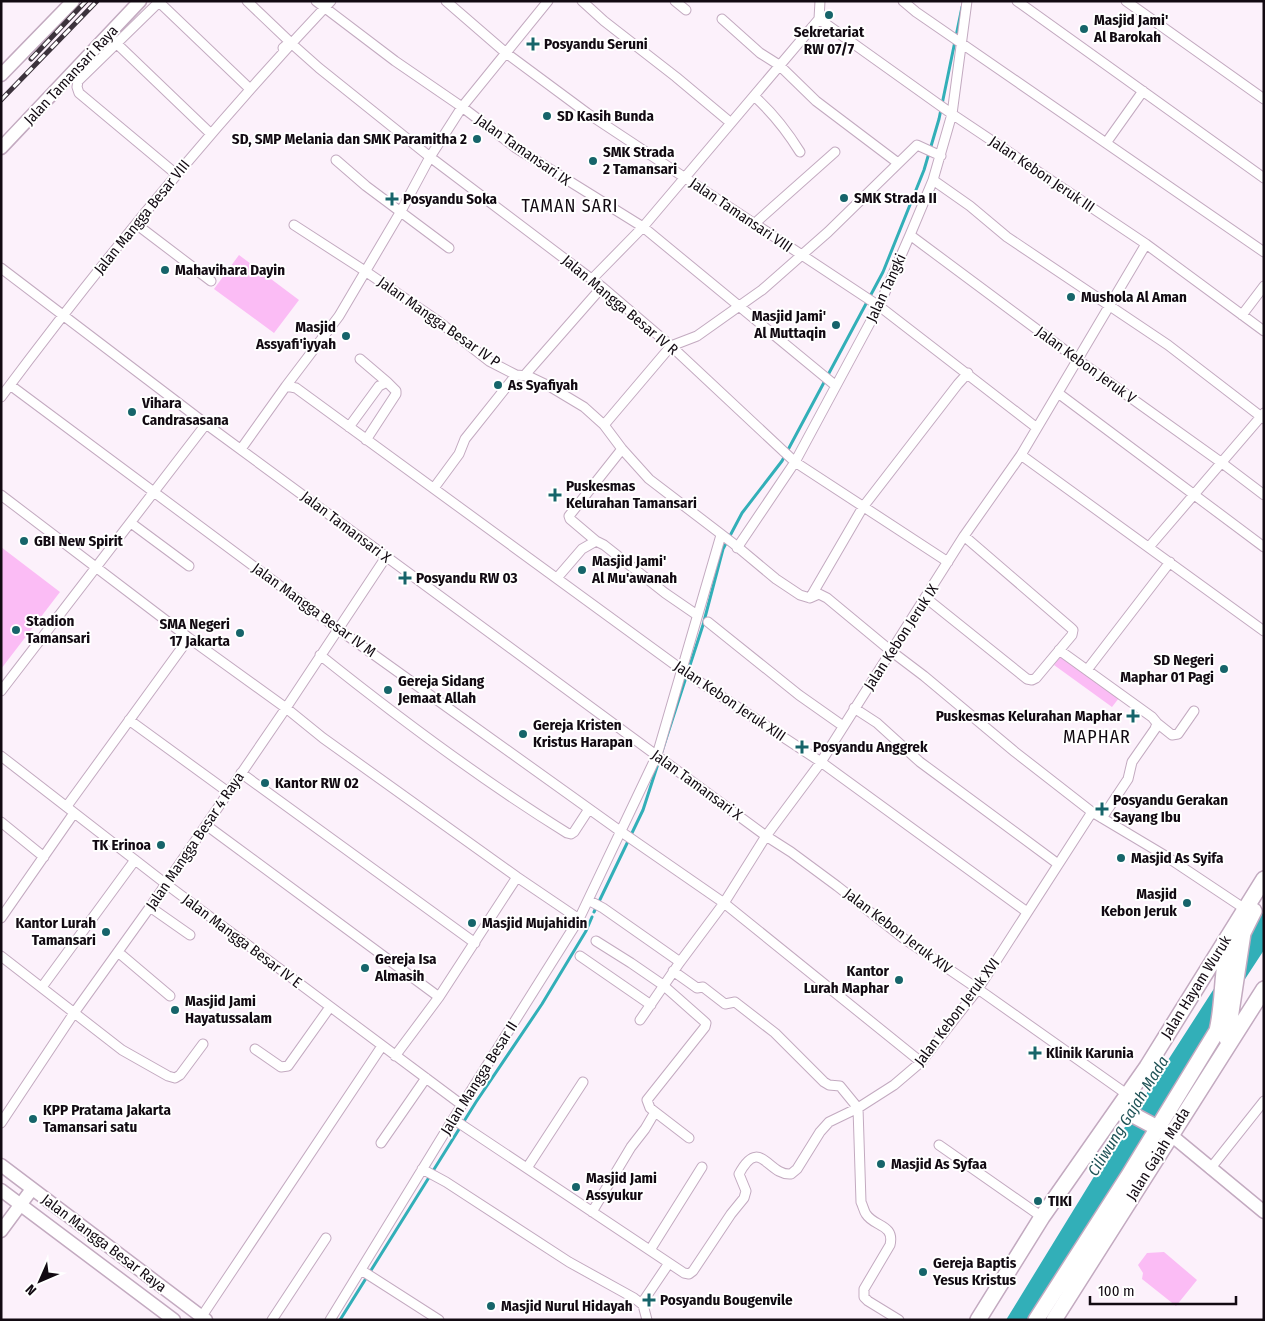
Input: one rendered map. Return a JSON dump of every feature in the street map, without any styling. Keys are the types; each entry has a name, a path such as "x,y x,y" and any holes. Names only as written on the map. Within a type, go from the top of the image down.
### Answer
{"main road":[{"name":"Jalan Hayam Wuruk","path":"978,1320 1042,1217 1126,1106 1246,915 1264,879"},
{"name":"Jalan Gajah Mada","path":"1054,1320 1164,1129 1218,1025 1226,959 1233,933 1264,882"},
{"name":"Jalan Hayam Wuruk","path":"1246,915 1264,895"},
{"path":"1224,1049 1229,1033 1246,915"},
{"name":"Jalan Gajah Mada","path":"1036,1320 1075,1257 1164,1129 1224,1049 1264,989"},
{"path":"1126,1106 1164,1129 1196,1110 1264,1006"}],"street":[{"path":"1,75 73,1"},
{"name":"Jalan Tamansari Raya","path":"1,148 113,40 140,1"},
{"path":"247,1 291,43 328,5"},
{"name":"Jalan Tamansari IX","path":"316,1 328,5 395,60 534,160 643,227 833,384"},
{"name":"Jalan Tamansari VIII","path":"446,1 506,53 587,113 872,302 968,373 1037,428"},
{"path":"241,449 339,316 401,211 430,157 462,107 548,1"},
{"path":"582,1 731,123"},
{"path":"675,1 686,10"},
{"path":"592,279 643,227 819,19 820,1"},
{"path":"903,1 950,36 1264,252"},
{"name":"Jalan Tangki","path":"736,546 795,462 872,302 910,235 933,180 950,112 962,44 964,13 967,1"},
{"path":"1017,1 1264,178"},
{"path":"1126,1 1264,99"},
{"path":"174,173 80,93 77,87 78,82 113,40 160,2 249,88"},
{"path":"722,19 760,53 779,65 816,101 898,163"},
{"name":"Jalan Kebon Jeruk III","path":"819,19 950,112 1146,244 1264,331"},
{"path":"113,40 209,132"},
{"name":"Jalan Mangga Besar VIII","path":"1,397 174,173 291,43"},
{"name":"Jalan Mangga Besar IV R","path":"291,43 319,68 430,157 602,286 671,346 795,462 948,562"},
{"path":"1106,143 1143,91"},
{"path":"754,96 769,109 800,152"},
{"path":"604,424 671,346 697,336 762,290 802,256 917,146 939,155"},
{"path":"754,224 835,152"},
{"path":"336,160 366,186 449,248"},
{"path":"933,180 970,206 1007,237 1168,346 1263,416 1149,547"},
{"path":"136,224 210,280"},
{"name":"Jalan Mangga Besar IV P","path":"294,225 438,321 489,361 549,386 584,407 604,424 622,449 649,479 776,579 800,595 810,598 818,594 827,598 891,651"},
{"name":"Jalan Kebon Jeruk V","path":"910,235 1264,495"},
{"name":"Jalan Kebon Jeruk IX","path":"640,1020 724,903 766,836 821,762 964,536 1021,456 1146,244"},
{"name":"Jalan Tamansari X","path":"1,268 206,424 766,836"},
{"path":"434,488 459,454 465,439 520,375 602,286"},
{"path":"1242,315 1264,286"},
{"path":"360,359 396,391 396,394 366,440"},
{"path":"810,598 863,507 968,373"},
{"path":"349,427 379,386 387,382"},
{"name":"Jalan Mangga Besar IV M","path":"10,385 338,628 622,833 638,842 724,903 921,1062"},
{"name":"Jalan Kebon Jeruk XIII","path":"286,386 296,388 684,671 821,762 1027,912"},
{"path":"1058,393 1264,547"},
{"path":"1,691 206,424"},
{"path":"622,449 569,516 570,520 596,541 604,544 665,594 697,616"},
{"path":"1021,456 1264,631"},
{"path":"1,495 286,708 323,738 518,878 579,919"},
{"path":"131,523 189,566"},
{"name":"Jalan Mangga Besar II","path":"330,1320 364,1272 424,1170 456,1121 462,1105 579,919 594,903 622,833 657,756 684,671 697,616 722,536"},
{"path":"926,598 1027,679 1032,680 1036,678 1070,638 1073,630 964,536"},
{"path":"556,578 582,549 596,541"},
{"name":"Jalan Mangga Besar 4 Raya","path":"1,1123 74,1013 166,884 286,708 386,557"},
{"path":"1087,670 1170,562"},
{"path":"708,622 799,695 843,726"},
{"path":"67,806 190,638"},
{"path":"1060,650 1152,717 1157,724 1172,735 1178,734 1194,711"},
{"path":"891,651 924,676 1014,752 1092,812 1164,855 1246,915"},
{"path":"320,655 418,733 567,833 571,834 574,832 589,809"},
{"path":"854,708 877,723 920,762 1058,864"},
{"path":"129,720 228,792"},
{"path":"1102,818 1128,779 1132,762 1157,724"},
{"name":"Jalan Mangga Besar IV E","path":"1,756 166,884 462,1105"},
{"path":"241,774 475,943"},
{"name":"Jalan Kebon Jeruk XVI","path":"669,1263 684,1273 689,1274 693,1271 744,1198 746,1190 739,1174 743,1167 755,1156 769,1163 783,1174 790,1174 798,1169 811,1145 829,1122 858,1108 894,1085 921,1062 978,989 1092,812"},
{"path":"1,918 74,813"},
{"path":"1,822 44,856"},
{"path":"206,825 438,997"},
{"name":"Jalan Kebon Jeruk XIV","path":"766,836 837,886 903,938 978,989 1126,1106"},
{"path":"42,987 135,860"},
{"path":"395,1056 438,997 518,878"},
{"path":"594,903 680,962"},
{"path":"150,907 190,935"},
{"path":"596,941 664,986 704,1019 706,1026 649,1097 648,1103 655,1112 689,1138"},
{"path":"118,952 170,996"},
{"path":"1,956 122,1050 174,1078 182,1073 204,1044"},
{"path":"580,956 650,1005"},
{"path":"673,972 697,988 703,988 725,1004 735,1002 775,1033 824,1082 829,1085 840,1086 858,1108 861,1202 866,1216 888,1230 892,1238 864,1289 864,1297 899,1320"},
{"path":"255,1049 281,1067 288,1066 330,1007"},
{"path":"204,1318 382,1046"},
{"path":"381,1142 426,1078"},
{"path":"527,1168 583,1082"},
{"path":"1210,1168 1264,1101"},
{"path":"592,1212 631,1147 655,1112"},
{"path":"456,1121 669,1263 644,1300 643,1305 647,1320"},
{"path":"1164,1129 1264,1212"},
{"path":"939,1145 1042,1217"},
{"name":"Jalan Mangga Besar Raya","path":"1,1165 204,1318"},
{"path":"650,1250 702,1167"},
{"path":"424,1170 569,1262 634,1298 643,1305"},
{"path":"1,1231 32,1189"},
{"name":"Jalan Mangga Besar Raya","path":"1,1190 169,1318"},
{"path":"272,1320 326,1238"},
{"path":"364,1272 439,1320"},
{"path":"157,1307 169,1292"}],"shaded area":[{"path":"239,255 299,300 274,333 214,289"},
{"name":"Stadion Tamansari","path":"1,547 60,592 1,669"},
{"path":"1061,656 1119,698 1112,707 1054,665"},
{"path":"1164,1252 1197,1280 1176,1306 1142,1279 1143,1273 1138,1265 1147,1253"}],"water":[{"path":"1264,911 1264,950 1168,1097 1029,1320 1006,1320 1114,1144"}],"waterway":[{"path":"594,912 643,810 703,625 723,549 742,513 782,461 883,272 924,170 939,119 962,7"},
{"path":"340,1320 476,1102 542,1004 586,931 592,917"}],"railway":[{"path":"31,59 86,1"},
{"path":"1,100 97,1"}],"place":[{"name":"Sekretariat RW 07/7","path":"829,15"},
{"name":"Masjid Jami' Al Barokah","path":"1084,29"},
{"name":"Posyandu Seruni","path":"533,44"},
{"name":"SD Kasih Bunda","path":"547,116"},
{"name":"SD, SMP Melania dan SMK Paramitha 2","path":"477,139"},
{"name":"SMK Strada 2 Tamansari","path":"593,161"},
{"name":"SMK Strada II","path":"844,198"},
{"name":"Posyandu Soka","path":"392,199"},
{"name":"Mahavihara Dayin","path":"165,270"},
{"name":"Mushola Al Aman","path":"1071,297"},
{"name":"Masjid Jami' Al Muttaqin","path":"836,325"},
{"name":"Masjid Assyafi'iyyah","path":"346,336"},
{"name":"As Syafiyah","path":"498,385"},
{"name":"Vihara Candrasasana","path":"132,412"},
{"name":"Puskesmas Kelurahan Tamansari","path":"555,495"},
{"name":"GBI New Spirit","path":"24,541"},
{"name":"Masjid Jami' Al Mu'awanah","path":"582,570"},
{"name":"Posyandu RW 03","path":"405,578"},
{"name":"Stadion Tamansari","path":"16,630"},
{"name":"SMA Negeri 17 Jakarta","path":"240,633"},
{"name":"SD Negeri Maphar 01 Pagi","path":"1224,669"},
{"name":"Gereja Sidang Jemaat Allah","path":"388,690"},
{"name":"Puskesmas Kelurahan Maphar","path":"1133,716"},
{"name":"Gereja Kristen Kristus Harapan","path":"523,734"},
{"name":"Posyandu Anggrek","path":"802,747"},
{"name":"Kantor RW 02","path":"265,783"},
{"name":"Posyandu Gerakan Sayang Ibu","path":"1102,809"},
{"name":"TK Erinoa","path":"161,845"},
{"name":"Masjid As Syifa","path":"1121,858"},
{"name":"Masjid Kebon Jeruk","path":"1187,903"},
{"name":"Masjid Mujahidin","path":"472,923"},
{"name":"Kantor Lurah Tamansari","path":"106,932"},
{"name":"Gereja Isa Almasih","path":"365,968"},
{"name":"Kantor Lurah Maphar","path":"899,980"},
{"name":"Masjid Jami Hayatussalam","path":"175,1010"},
{"name":"Klinik Karunia","path":"1035,1053"},
{"name":"KPP Pratama Jakarta Tamansari satu","path":"33,1119"},
{"name":"Masjid As Syfaa","path":"881,1164"},
{"name":"Masjid Jami Assyukur","path":"576,1187"},
{"name":"TIKI","path":"1038,1201"},
{"name":"Gereja Baptis Yesus Kristus","path":"923,1272"},
{"name":"Posyandu Bougenvile","path":"649,1300"},
{"name":"Masjid Nurul Hidayah","path":"491,1306"}],"district":[{"name":"TAMAN SARI","path":"570,206"},
{"name":"MAPHAR","path":"1097,737"}],"water label":[{"name":"Ciliwung Gajah Mada","path":"1128,1116"}]}
